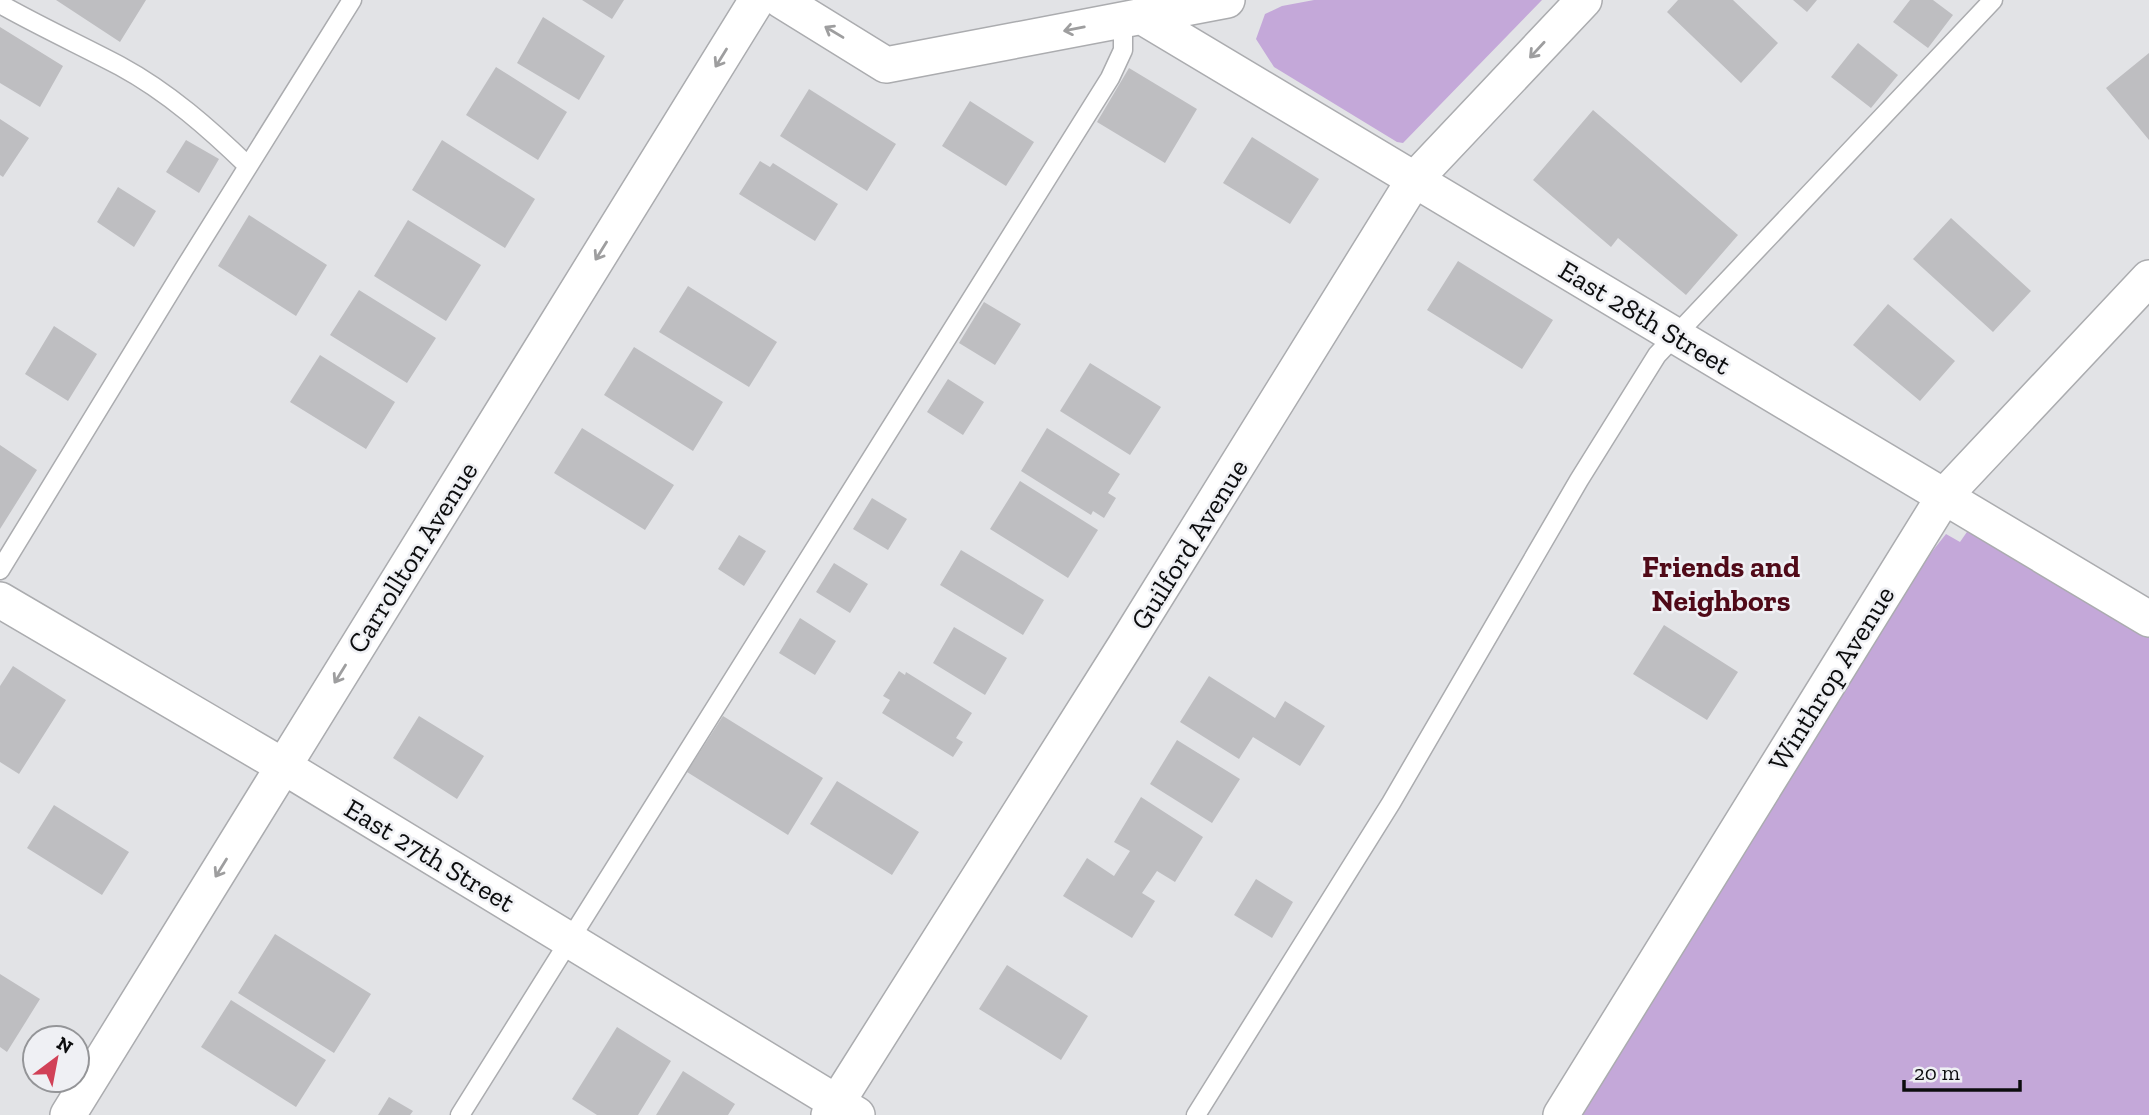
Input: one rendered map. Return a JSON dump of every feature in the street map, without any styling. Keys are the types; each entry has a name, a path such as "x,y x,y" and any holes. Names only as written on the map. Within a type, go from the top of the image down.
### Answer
{"street":[{"name":"Carrollton Avenue","path":"68,1115 757,0"},
{"path":"781,0 886,65 1227,0"},
{"name":"Guilford Avenue","path":"841,1111 1414,180 1584,0"},
{"name":"East 28th Street","path":"1132,18 1414,180 2149,618"},
{"name":"Winthrop Avenue","path":"1561,1115 1945,495 2149,278"},
{"name":"East 27th Street","path":"0,600 283,766 569,939 841,1111"}],"lane":[{"path":"0,570 352,0"},
{"path":"1196,1115 1391,803 1579,480 1657,355 1993,0"},
{"path":"0,4 122,67 193,115 248,166"},
{"path":"460,1115 1110,78 1123,50 1132,18"}],"shaded area":[{"path":"1314,0 1542,0 1403,143 1397,142 1274,67 1256,39 1265,14 1282,6"},
{"path":"1969,529 2149,637 2149,1115 1582,1115 1923,563 1946,534 1960,542"}],"building":[{"path":"56,0 146,0 120,42"},
{"path":"582,0 624,0 612,19"},
{"path":"1678,0 1733,0 1778,43 1741,83 1667,12"},
{"path":"1793,0 1817,0 1807,12"},
{"path":"1910,0 1933,0 1953,15 1928,48 1893,22"},
{"path":"543,17 605,56 579,100 517,63"},
{"path":"0,27 63,66 40,107 0,83"},
{"path":"1858,43 1898,75 1871,108 1831,77"},
{"path":"2149,53 2149,140 2106,88"},
{"path":"496,67 567,112 538,160 466,115"},
{"path":"1129,68 1197,109 1165,163 1097,122"},
{"path":"809,89 896,144 867,191 780,136"},
{"path":"970,101 1034,142 1006,186 942,146"},
{"path":"1593,110 1738,235 1686,295 1618,238 1611,247 1533,180"},
{"path":"0,119 29,138 3,177 0,175"},
{"path":"1252,137 1319,179 1290,224 1223,183"},
{"path":"186,140 219,159 199,193 166,172"},
{"path":"442,140 535,199 505,248 412,190"},
{"path":"760,161 770,167 773,163 838,204 815,241 739,194"},
{"path":"118,187 156,211 134,247 97,222"},
{"path":"249,215 327,265 296,316 218,266"},
{"path":"1951,218 2031,291 1993,332 1913,259"},
{"path":"408,220 481,265 446,321 374,276"},
{"path":"1458,261 1553,320 1522,369 1427,310"},
{"path":"688,286 777,342 749,387 659,332"},
{"path":"359,290 436,338 407,383 330,335"},
{"path":"984,302 1021,324 995,365 959,343"},
{"path":"1888,304 1955,361 1920,401 1853,345"},
{"path":"54,326 97,354 68,401 25,374"},
{"path":"634,347 723,402 693,451 604,395"},
{"path":"320,355 395,402 366,449 290,402"},
{"path":"1090,363 1161,407 1130,455 1060,411"},
{"path":"948,379 984,402 963,435 927,412"},
{"path":"582,428 674,485 645,530 554,473"},
{"path":"1047,428 1120,474 1108,493 1116,498 1104,518 1093,511 1091,515 1021,471"},
{"path":"0,445 37,470 0,529"},
{"path":"1020,481 1098,530 1068,578 990,529"},
{"path":"872,498 907,519 888,550 853,529"},
{"path":"739,535 766,551 744,586 718,569"},
{"path":"961,550 1044,600 1023,635 940,585"},
{"path":"834,563 868,584 850,613 816,592"},
{"path":"800,618 836,641 815,675 779,653"},
{"path":"1664,625 1738,672 1707,720 1633,674"},
{"path":"954,627 1007,658 985,695 933,663"},
{"path":"13,666 66,700 19,774 0,762 0,686"},
{"path":"899,671 905,675 906,672 972,713 956,738 963,742 953,757 882,713 890,700 883,696"},
{"path":"1209,676 1275,718 1285,701 1325,726 1300,766 1253,737 1239,759 1180,722"},
{"path":"419,716 484,756 457,799 393,758"},
{"path":"723,716 823,778 788,835 687,772"},
{"path":"1177,740 1240,779 1212,823 1150,784"},
{"path":"837,781 919,832 892,875 810,824"},
{"path":"1141,797 1203,837 1175,882 1157,871 1142,893 1155,901 1132,938 1063,896 1087,858 1114,876 1130,851 1114,842"},
{"path":"54,805 129,852 102,895 27,848"},
{"path":"1256,879 1293,902 1272,938 1234,915"},
{"path":"275,934 371,994 334,1053 238,993"},
{"path":"1007,965 1088,1016 1061,1060 979,1009"},
{"path":"0,974 40,999 24,1024 21,1024 21,1030 7,1052 0,1047"},
{"path":"231,1000 326,1060 296,1107 201,1047"},
{"path":"617,1027 671,1061 638,1115 597,1115 572,1099"},
{"path":"683,1071 735,1104 728,1115 656,1115"},
{"path":"389,1097 413,1111 410,1115 378,1115"}],"district":[{"name":"Friends and Neighbors","path":"1721,584"}]}
